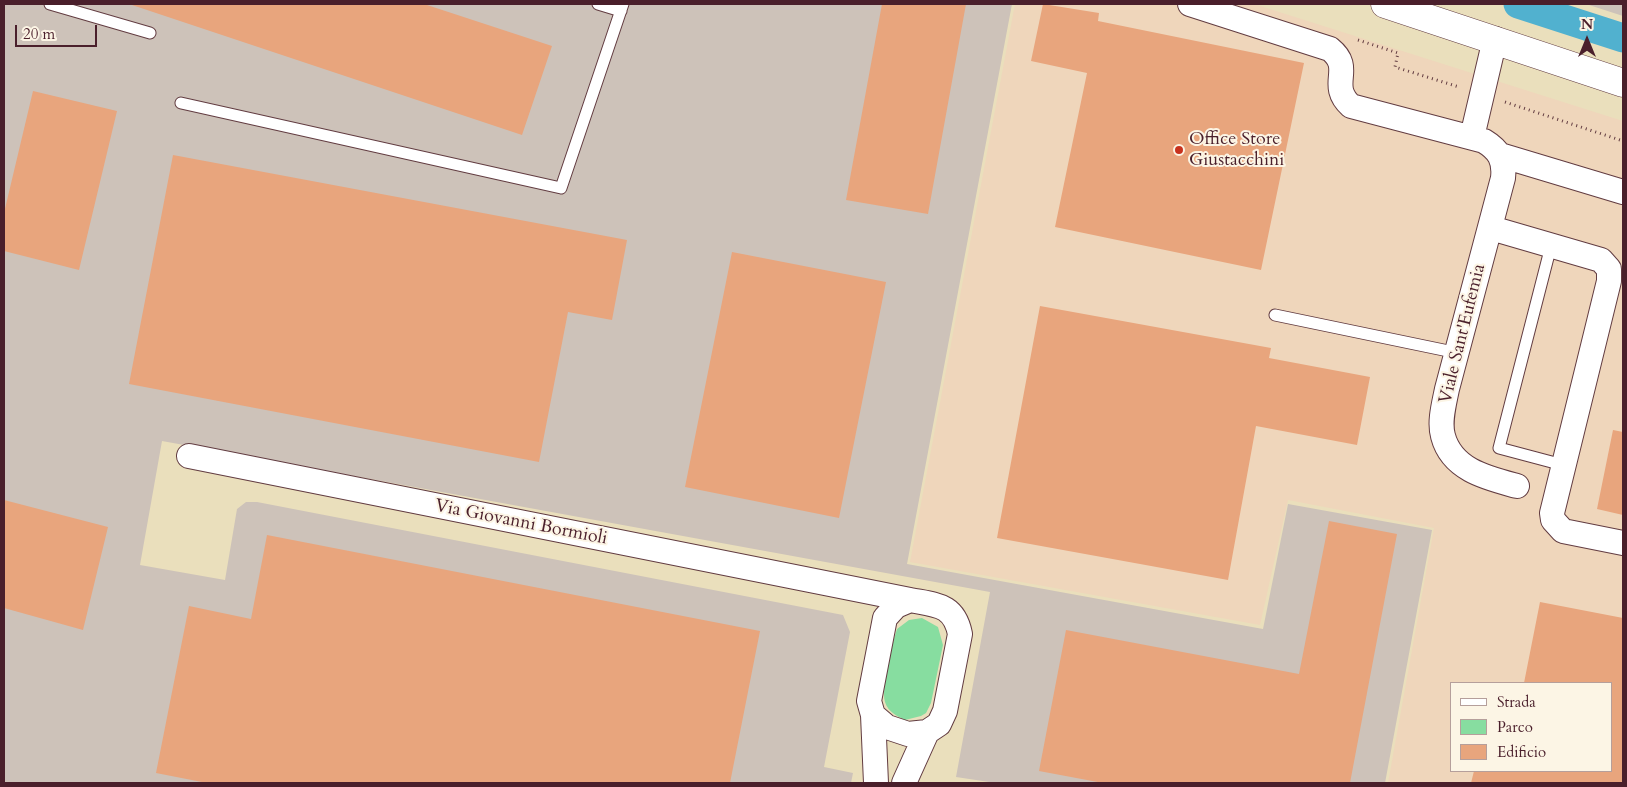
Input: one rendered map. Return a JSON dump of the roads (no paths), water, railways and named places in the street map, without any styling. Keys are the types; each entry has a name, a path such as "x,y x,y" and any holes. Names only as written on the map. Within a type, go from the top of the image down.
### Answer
{"main road":[{"path":"1385,4 1623,83"}],"street":[{"path":"1190,4 1330,49 1338,56 1342,66 1339,89 1343,99 1351,106 1472,137 1493,146 1500,155 1623,192"},
{"path":"1472,137 1495,39"},
{"name":"Viale Sant'Eufemia","path":"1500,155 1504,170 1491,228 1442,417 1443,436 1453,456 1468,470 1517,486"},
{"path":"1491,228 1601,260 1609,269 1610,275 1562,465 1552,513 1557,527 1563,531 1623,543"},
{"name":"Via Giovanni Bormioli","path":"188,456 853,590 942,606 958,622 960,634 945,711 940,724 927,732 904,783"},
{"name":"Via Giovanni Bormioli","path":"853,590 869,598 879,607 885,618"},
{"path":"876,783 873,715 869,701 885,618 896,606 910,600"},
{"path":"873,715 887,727 894,730 908,734 927,732"}],"lane":[{"path":"50,4 150,32"},
{"path":"181,103 561,188 622,7 598,4"},
{"path":"1551,246 1499,448 1562,465"},
{"path":"1275,315 1458,352"}],"waterway":[{"path":"1518,4 1623,38"}],"place":[{"name":"Office Store Giustacchini","path":"1179,150"}]}
